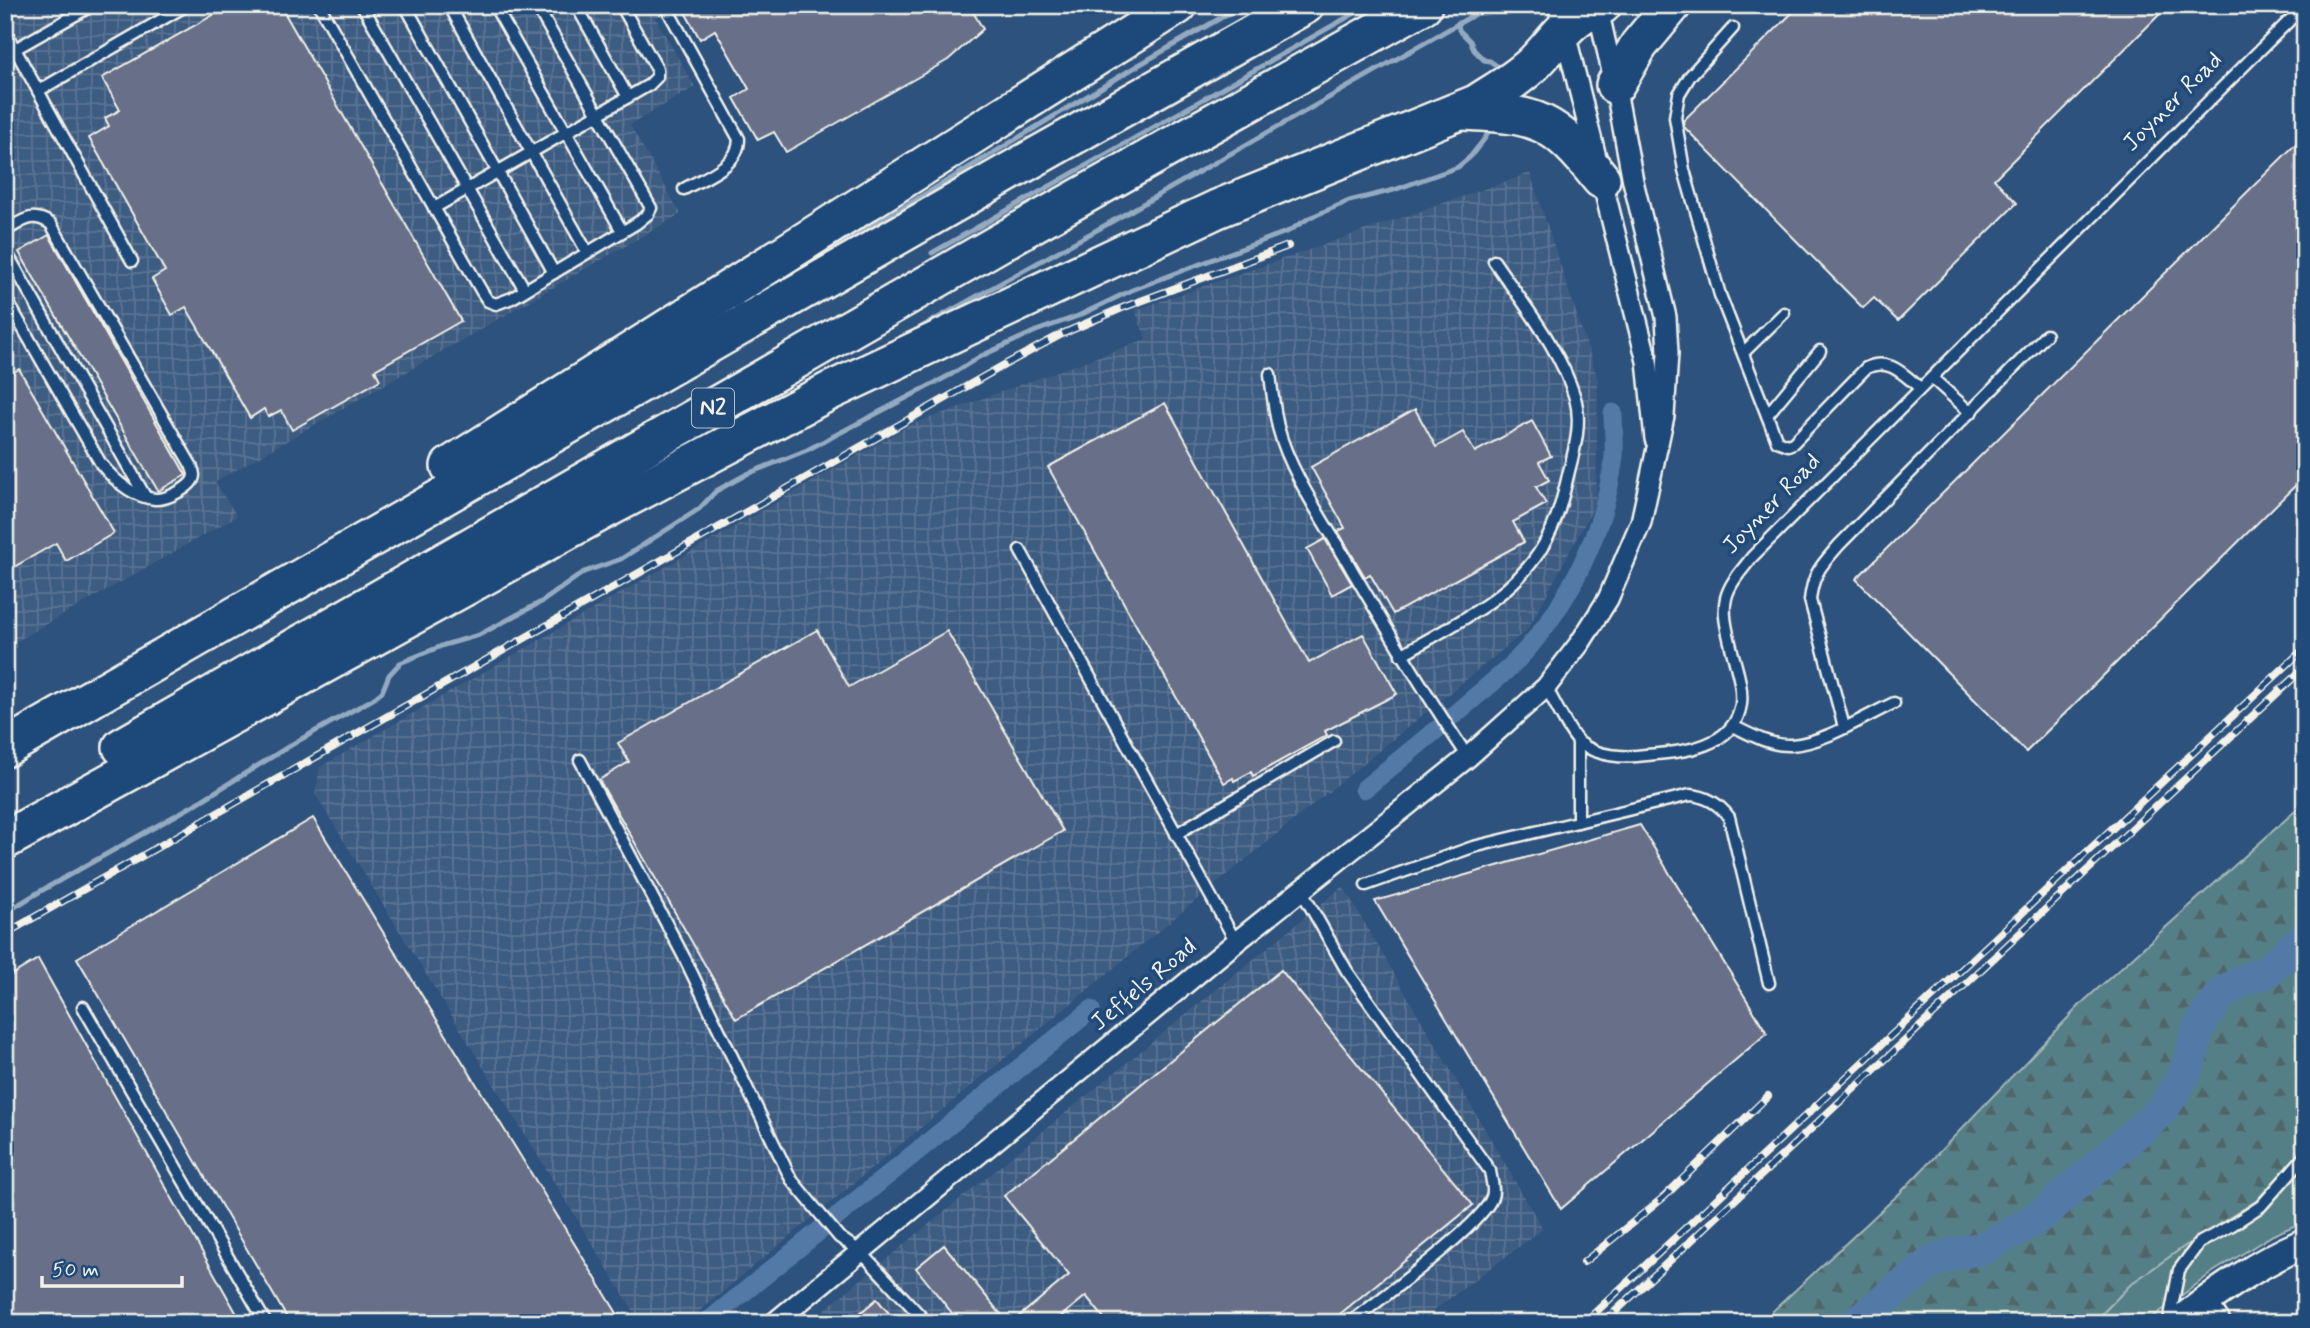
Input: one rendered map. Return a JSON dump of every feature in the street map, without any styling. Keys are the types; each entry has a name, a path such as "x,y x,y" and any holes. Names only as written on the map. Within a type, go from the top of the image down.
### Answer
{"highway":[{"path":"134,674 309,555 1178,5"},
{"name":"N2","path":"5,748 1305,5"},
{"name":"N2","path":"5,814 1022,230 1423,5"},
{"path":"1615,85 1639,45 1672,5"},
{"path":"5,840 590,518 828,393 1217,209 1461,111 1513,80 1534,63 1560,17 1573,19 1598,6"},
{"path":"1461,111 1514,113 1537,120 1555,130 1577,148 1601,179"}],"street":[{"path":"1546,687 1580,643 1608,599 1641,522 1664,416 1667,380 1666,317 1633,181 1598,6"},
{"path":"1560,17 1647,361 1656,447"},
{"name":"Jeffels Road","path":"774,1323 1236,942 1468,757 1546,687"},
{"path":"2177,1323 2214,1312 2253,1271 2305,1243"}],"lane":[{"path":"15,48 93,5"},
{"path":"38,91 187,5"},
{"path":"319,5 434,208 492,304 502,303 554,273 648,214 651,208 536,5"},
{"path":"362,5 525,290"},
{"path":"405,5 554,273"},
{"path":"449,5 587,252"},
{"path":"494,5 622,231"},
{"path":"576,5 628,97"},
{"path":"434,208 568,133 649,85 657,77 657,69 621,5"},
{"path":"665,5 739,139 739,147 731,161 684,189"},
{"name":"Joyner Road","path":"1734,726 1741,704 1740,684 1724,617 1727,596 1737,576 1752,557 2305,5"},
{"path":"1733,28 1690,76 1678,94 1675,117 1684,170 1720,295 1777,441 1788,445 1797,439 1866,368 1875,364 1894,367 1920,388"},
{"path":"5,31 132,261"},
{"path":"5,231 36,216 51,224 194,472 192,482 164,499 153,499 127,489 113,478 101,464 5,297"},
{"path":"5,250 145,496"},
{"path":"1401,655 1483,607 1516,580 1543,547 1562,504 1578,426 1576,401 1568,377 1551,345 1494,261"},
{"path":"1743,354 1784,313"},
{"path":"1844,727 1810,600 1812,582 1817,571 1839,545 2046,335"},
{"path":"1766,415 1820,351"},
{"path":"1270,374 1272,400 1279,430 1310,497 1401,655 1468,757"},
{"path":"1932,378 1971,413"},
{"path":"1020,550 1236,942"},
{"path":"1546,687 1578,742 1578,822"},
{"path":"1578,742 1598,752 1626,758 1708,744 1722,738 1734,726 1770,741 1790,745 1815,740 1894,703"},
{"path":"1176,834 1334,741"},
{"path":"580,760 685,959 791,1179 839,1237 861,1252 927,1323"},
{"path":"1366,885 1474,847 1699,795 1721,807 1729,817 1769,983"},
{"path":"1301,890 1347,971 1490,1171 1494,1195 1487,1209 1463,1232 1349,1323"},
{"path":"83,1007 266,1323"},
{"path":"2169,1323 2179,1270 2199,1243 2232,1226 2261,1206 2305,1156"}],"shaded area":[{"path":"36,5 648,5 695,87 630,125 681,214 215,482 237,516 5,648 5,23"},
{"path":"1530,173 1598,379 1596,503 1528,629 685,1323 641,1323 315,794 320,767 910,425 1146,339 1135,310"},
{"path":"1343,886 1543,1229 1417,1323 808,1323"}],"green space":[{"path":"2305,802 2305,1149 2256,1201 2132,1283 2093,1323 1760,1323 1900,1193 2084,1001"},
{"path":"2305,1149 2305,1221 2273,1235 2213,1272 2145,1323 2093,1323 2132,1283 2256,1201"}],"building":[{"path":"231,5 280,5 461,321 375,370 380,380 292,430 281,410 268,417 264,409 250,418 186,307 172,315 152,279 165,271 89,138 109,126 105,118 120,110 102,78"},
{"path":"681,5 969,5 983,29 948,60 786,152 774,132 758,140 734,98 749,89 715,30 700,39"},
{"path":"1800,5 2169,5 1994,179 2017,203 1898,321 1874,298 1863,308 1684,127 1683,121"},
{"path":"2305,135 2305,476 2026,752 1856,579"},
{"path":"49,235 186,475 158,491 19,252"},
{"path":"19,369 114,533 66,561 56,543 5,572 5,377"},
{"path":"1165,403 1309,663 1363,634 1397,694 1325,731 1327,735 1253,776 1251,772 1224,783 1048,467"},
{"path":"1415,409 1436,447 1463,432 1475,452 1532,421 1551,456 1539,462 1549,480 1536,487 1546,504 1513,522 1524,542 1393,614 1370,574 1365,577 1338,531 1345,528 1311,467"},
{"path":"1325,539 1352,584 1332,595 1307,549"},
{"path":"817,630 849,687 947,631 1063,831 736,1019 599,780 629,762 618,743"},
{"path":"313,818 623,1323 290,1323 77,958"},
{"path":"1640,825 1767,1033 1561,1209 1375,901"},
{"path":"38,959 242,1323 5,1323 5,979"},
{"path":"1281,970 1473,1205 1329,1323 1108,1323 1086,1296 1053,1323 1011,1323 1069,1275 1004,1196"},
{"path":"944,1245 1008,1323 960,1323 916,1268"},
{"path":"877,1299 897,1323 848,1323"}],"waterway":[{"path":"773,286 1243,5"},
{"path":"932,253 1369,5"},
{"path":"907,335 1491,5"},
{"path":"1458,23 1459,30 1470,41 1474,50 1484,60 1497,66"},
{"path":"5,913 373,699 382,692 389,675 400,663 444,645 479,635 543,601 584,572 621,559 699,509 716,491 747,474 807,450 952,374 979,357 1036,331 1078,316 1132,290 1289,231 1309,218 1349,201 1394,190 1458,167 1486,137 1490,125"},
{"path":"1454,715 1531,645 1549,621 1580,569 1592,542 1609,485 1614,456 1613,413"},
{"path":"1364,789 1436,730"},
{"path":"1856,1323 1933,1261 1984,1248 2039,1217 2161,1111 2189,1064 2198,1029 2220,995 2241,981 2266,972 2305,937"},
{"path":"706,1323 1091,1010"}],"railway":[{"path":"5,934 1006,364 1062,334 1122,308 1288,246"},
{"path":"1584,1323 2305,648"},
{"path":"1603,1323 2305,667"},
{"path":"1584,1262 1664,1197 1768,1096"}]}
